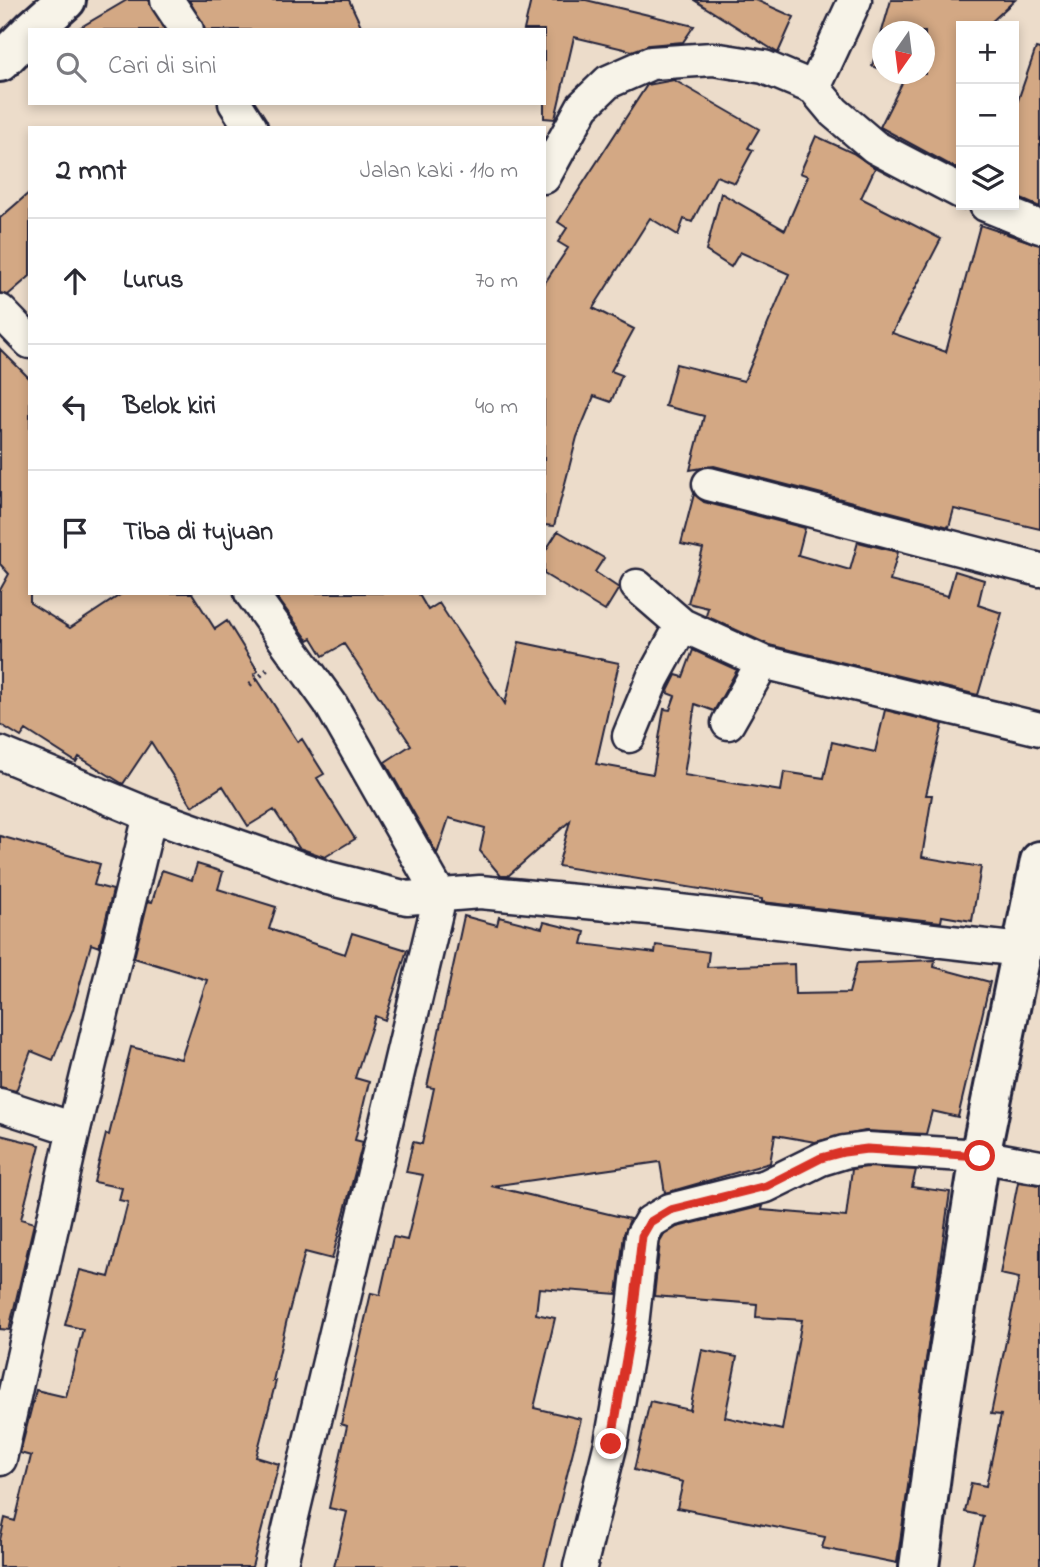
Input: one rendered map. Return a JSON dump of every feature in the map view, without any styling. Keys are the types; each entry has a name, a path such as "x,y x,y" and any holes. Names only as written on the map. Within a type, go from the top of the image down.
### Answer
{"street":[{"path":"34,28 66,0"},
{"path":"167,0 186,28"},
{"path":"814,88 855,0"},
{"path":"0,62 28,34"},
{"path":"546,173 583,106 607,82 652,63 713,59 751,65 814,88 834,112 875,147 956,189"},
{"path":"236,105 250,126"},
{"path":"998,210 1040,227"},
{"path":"0,311 28,340"},
{"path":"709,484 1040,570"},
{"path":"637,586 682,625 764,662 1040,729"},
{"path":"252,595 330,703 440,896 280,1567"},
{"path":"629,736 653,678 682,625"},
{"path":"729,723 764,662"},
{"path":"0,753 150,815 328,878 407,898 480,892 1021,950"},
{"path":"0,1460 6,1413 150,815"},
{"path":"919,1567 939,1415 980,1156 1021,950 1038,881"},
{"path":"0,1105 74,1129"},
{"path":"580,1567 611,1444 632,1325 642,1236 650,1222 670,1210 766,1186 821,1158 844,1152 867,1149 980,1156 1040,1167"}],"building":[{"path":"127,0 149,0 164,28 79,28"},
{"path":"189,0 349,0 362,28 204,28"},
{"path":"531,0 586,0 694,26 683,42 649,45 632,51 574,37 555,119 544,118 546,28 524,28"},
{"path":"694,0 756,0 794,17 778,53"},
{"path":"891,0 1015,0 992,21 956,21 956,168 880,127 902,84 935,84 935,21 885,21"},
{"path":"1036,48 1040,49 1040,207 1019,198 1019,97"},
{"path":"674,80 759,129 748,148 753,150 735,183 716,176 692,222 684,219 678,235 650,218 593,308 634,329 611,371 622,375 611,402 594,396 577,437 554,526 546,525 546,281 568,248 558,242 567,228 558,222 647,85"},
{"path":"816,136 853,153 875,168 861,198 941,239 892,333 946,352 980,225 1040,245 1040,529 954,509 949,527 714,466 690,470 704,416 665,406 676,364 744,381 789,274 740,252 731,267 706,251 721,193 785,230 808,176 800,173"},
{"path":"28,194 28,278 8,295 0,293 0,218"},
{"path":"0,349 28,377 30,603 70,628 120,595 193,595 215,629 227,621 258,671 254,674 298,742 302,739 324,774 317,778 355,839 325,857 299,848 274,810 248,826 223,786 192,806 151,742 123,784 79,757 76,762 26,730 21,737 0,724 0,590 9,574 0,564"},
{"path":"694,494 704,502 805,528 798,555 850,570 858,542 898,552 890,581 948,596 955,571 984,580 978,605 1002,613 978,695 769,645 706,616 708,608 688,603 703,549 681,544"},
{"path":"558,531 604,558 595,572 619,588 605,611 546,575 546,550"},
{"path":"275,595 419,595 428,610 439,603 505,704 519,642 619,663 596,764 653,774 664,709 670,710 675,696 667,693 676,675 683,677 693,650 737,670 714,711 695,704 684,775 781,791 784,772 824,778 832,742 875,752 885,710 943,724 926,795 932,795 922,857 981,867 972,921 942,916 941,922 762,902 762,899 558,866 570,821 508,876 501,876 480,851 485,828 449,818 437,854 385,762 411,745 344,644 323,656 312,638 308,640"},
{"path":"0,836 100,864 94,885 113,890 99,947 91,944 73,1009 53,1060 31,1051 16,1091 0,1087"},
{"path":"197,864 223,872 218,889 276,907 269,929 345,954 352,933 407,950 385,1020 375,1016 355,1078 369,1082 355,1140 363,1142 332,1259 305,1252 287,1319 273,1381 276,1381 256,1457 279,1464 252,1567 0,1567 0,1540 5,1518 15,1521 31,1456 20,1453 36,1390 66,1397 83,1329 65,1325 80,1270 109,1277 128,1202 119,1200 122,1188 94,1182 131,1047 181,1059 207,980 134,958 148,901 152,902 162,870 192,880"},
{"path":"464,916 497,925 499,917 542,928 544,922 585,932 582,944 655,953 656,945 709,952 707,967 794,964 795,994 849,993 857,963 935,960 934,967 990,982 958,1117 932,1111 926,1134 865,1131 815,1142 775,1135 770,1163 665,1193 660,1162 491,1186 630,1219 624,1234 617,1294 539,1288 536,1314 555,1318 534,1408 581,1419 544,1567 334,1567 347,1512 329,1508 347,1426 341,1424 371,1293 380,1295 393,1237 407,1240 423,1175 406,1172 413,1142 422,1144 434,1088 427,1087"},
{"path":"0,1135 40,1145 21,1219 34,1223 9,1330 0,1329"},
{"path":"868,1167 916,1170 912,1187 950,1192 897,1563 822,1548 825,1537 677,1508 683,1482 634,1470 650,1401 690,1410 702,1350 737,1357 725,1417 782,1430 802,1320 756,1317 757,1304 654,1296 660,1242 664,1235 677,1227 763,1206 762,1210 846,1217 852,1169"},
{"path":"1018,1182 1040,1185 1040,1567 972,1567 983,1516 965,1512 971,1483 986,1486 1001,1415 991,1414 1019,1278 1000,1274"}],"route":[{"path":"611,1444 632,1325 642,1236 650,1222 670,1210 766,1186 821,1158 844,1152 867,1149 980,1156"}]}
